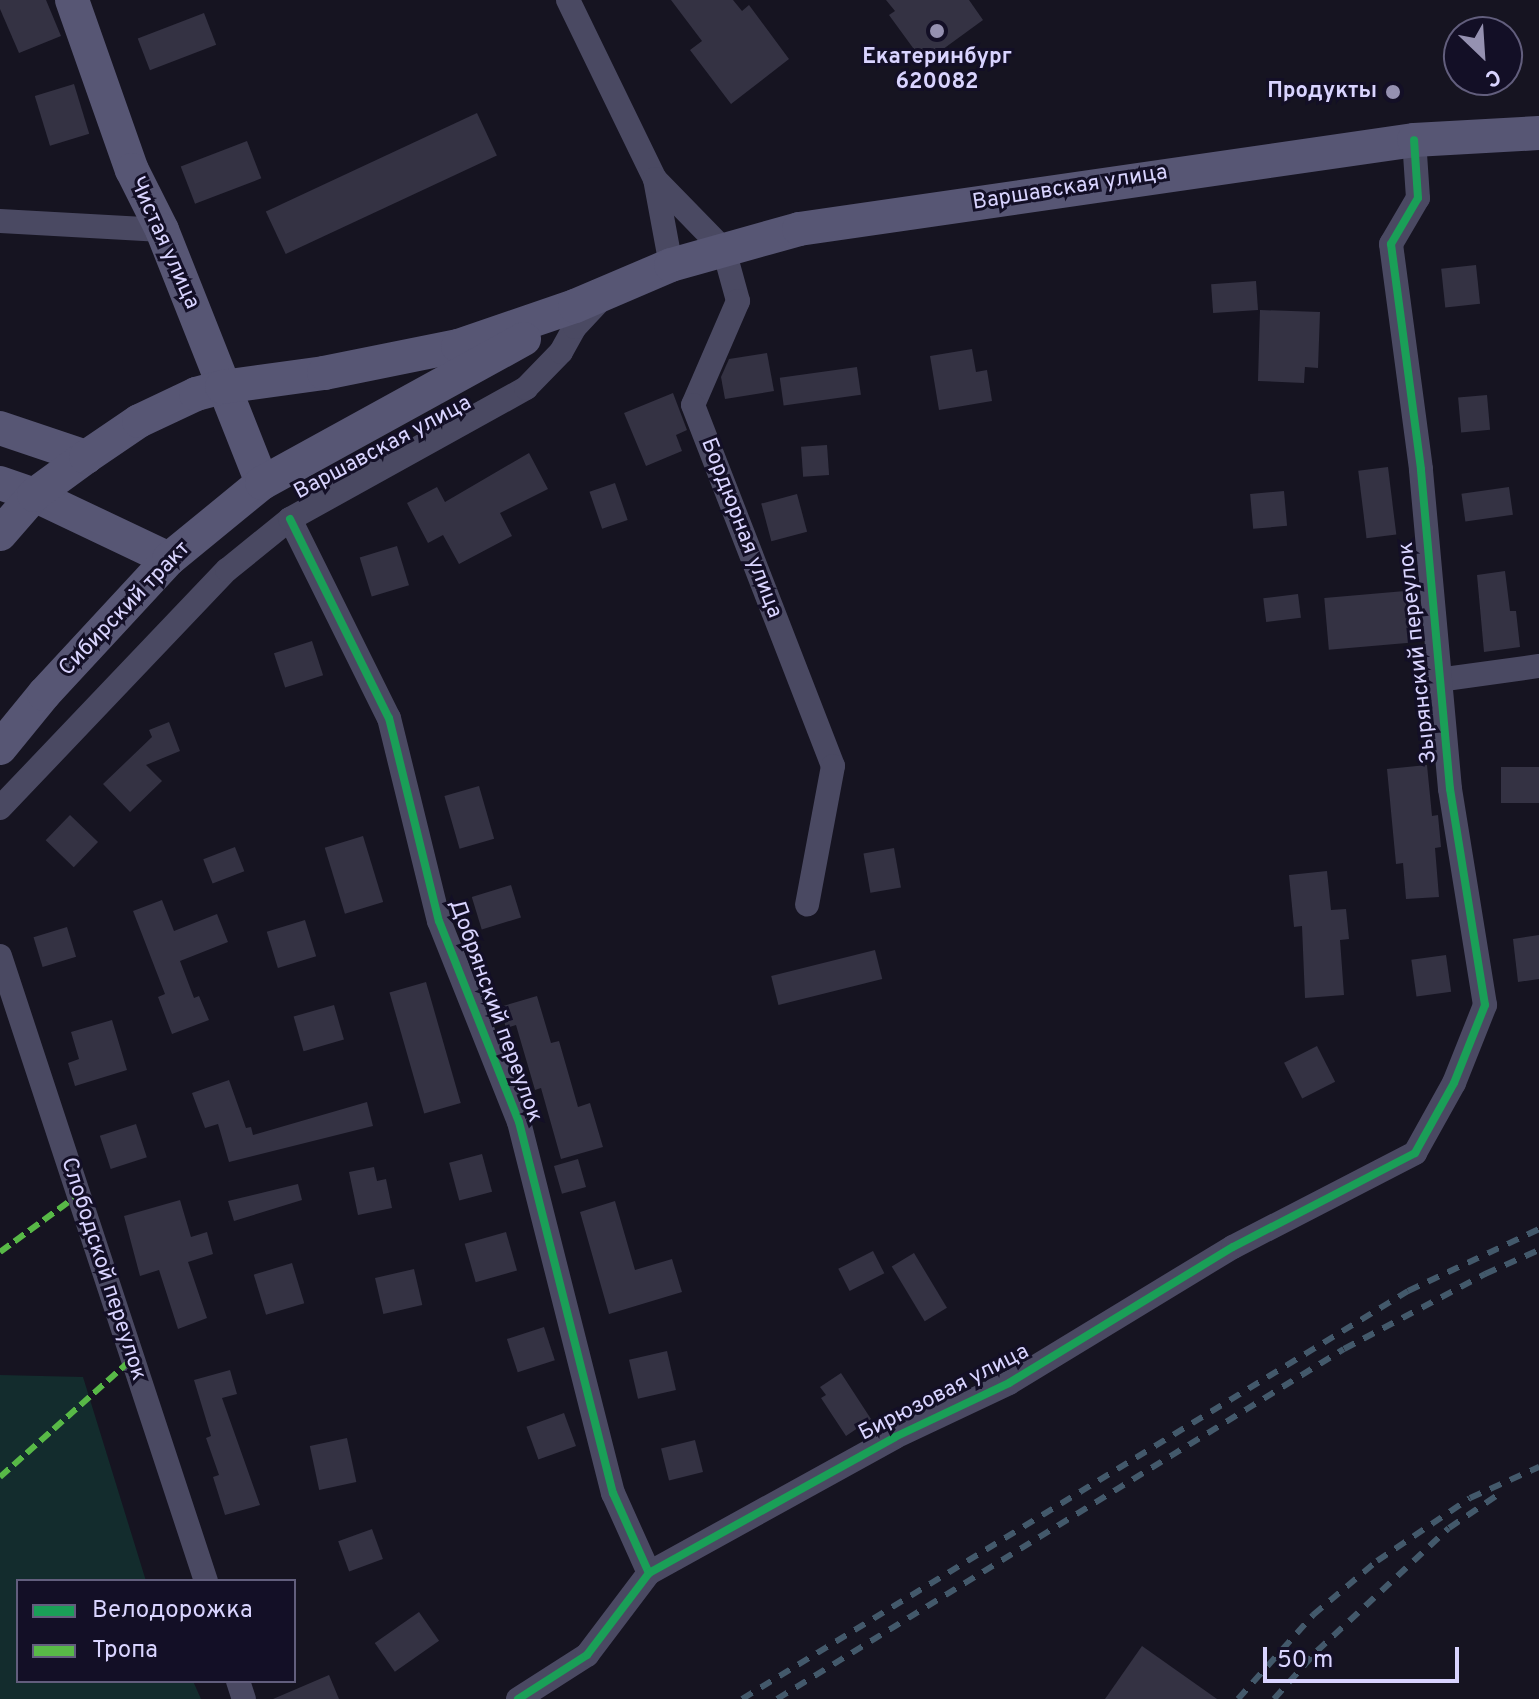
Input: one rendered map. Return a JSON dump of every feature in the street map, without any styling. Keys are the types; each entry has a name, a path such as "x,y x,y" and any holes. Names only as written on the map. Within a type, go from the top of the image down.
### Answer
{"main road":[{"name":"Чистая улица","path":"72,0 132,170 162,230 262,483"},
{"name":"Варшавская улица","path":"222,387 415,357 575,306 671,265 799,229 1414,140 1539,133"},
{"name":"Варшавская улица","path":"262,483 384,414 482,364 575,306"},
{"path":"0,534 34,495 86,457 171,405 222,387"},
{"path":"0,428 86,457"},
{"path":"0,483 34,495 169,559"},
{"name":"Сибирский тракт","path":"0,748 44,694 169,559 262,483"},
{"path":"0,724 44,694"}],"street":[{"name":"Бордюрная улица","path":"568,0 655,179 671,265"},
{"name":"Зырянский переулок","path":"1414,140 1418,198 1391,244 1421,469 1450,789 1485,1005 1454,1083 1415,1153"},
{"name":"Бордюрная улица","path":"655,179 724,250 738,301 693,405 833,766 807,905"},
{"path":"0,221 162,230"},
{"name":"Варшавская улица","path":"0,808 227,570 290,519 526,388 561,352 591,307 611,290"},
{"name":"Добрянский переулок","path":"290,519 389,718 439,921 519,1122 613,1493 649,1573"},
{"path":"1438,680 1539,666"},
{"name":"Слободской переулок","path":"0,956 205,1579"},
{"name":"Бирюзовая улица","path":"518,1699 587,1655 649,1573 895,1437 1009,1383 1233,1247 1415,1153"}],"green space":[{"path":"0,1375 83,1377 145,1579 16,1579 16,1683 194,1683 201,1699 0,1699"}],"building":[{"path":"0,0 46,0 61,36 19,53 0,9"},
{"path":"671,0 733,0 742,11 749,5 789,59 731,104 690,50 702,41"},
{"path":"886,0 969,0 983,20 924,63 889,15 895,11"},
{"path":"204,13 216,45 150,70 138,38"},
{"path":"74,84 89,134 50,146 35,96"},
{"path":"477,113 497,156 286,254 266,211"},
{"path":"247,141 261,178 195,204 181,166"},
{"path":"1476,265 1480,304 1445,307 1441,269"},
{"path":"1256,281 1258,310 1213,313 1211,284"},
{"path":"1260,310 1320,312 1318,368 1305,367 1304,383 1258,381"},
{"path":"972,349 976,372 987,370 992,401 939,410 930,356"},
{"path":"767,353 774,391 725,399 721,377 729,359"},
{"path":"857,367 861,395 784,406 780,378"},
{"path":"673,393 687,430 676,435 682,451 646,466 624,413"},
{"path":"1487,395 1490,430 1461,432 1458,398"},
{"path":"827,445 829,475 803,477 801,447"},
{"path":"529,453 548,489 500,513 512,536 459,564 443,535 428,543 407,503 437,487 445,502"},
{"path":"1388,467 1396,534 1367,538 1358,471"},
{"path":"615,483 628,520 602,529 589,492"},
{"path":"1509,487 1513,515 1465,521 1461,494"},
{"path":"1284,491 1287,526 1253,529 1250,494"},
{"path":"797,494 807,532 771,541 761,504"},
{"path":"397,546 409,585 372,597 360,557"},
{"path":"1505,571 1510,611 1516,611 1520,647 1484,652 1477,575"},
{"path":"1405,591 1410,643 1329,650 1324,598"},
{"path":"1298,594 1301,618 1266,622 1263,598"},
{"path":"312,641 323,675 285,688 274,653"},
{"path":"169,722 180,751 146,765 162,781 130,812 103,784 152,737 149,730"},
{"path":"1427,765 1432,816 1438,815 1441,847 1435,848 1439,897 1406,899 1403,863 1396,864 1387,769"},
{"path":"1501,767 1539,767 1539,803 1501,803"},
{"path":"479,786 494,839 460,849 444,796"},
{"path":"70,815 98,842 74,867 46,840"},
{"path":"363,836 383,902 345,914 325,848"},
{"path":"235,847 244,871 213,883 203,859"},
{"path":"894,848 901,887 870,893 863,853"},
{"path":"1327,871 1331,910 1346,909 1349,939 1340,940 1344,995 1305,998 1302,926 1294,927 1289,875"},
{"path":"511,885 521,918 482,930 472,897"},
{"path":"162,900 174,931 217,914 228,942 180,961 194,998 199,996 209,1020 172,1034 158,997 165,994 133,911"},
{"path":"305,920 316,956 278,968 267,932"},
{"path":"67,927 76,957 43,967 34,937"},
{"path":"1539,935 1539,979 1518,982 1513,939"},
{"path":"875,950 882,979 778,1005 771,976"},
{"path":"1446,955 1451,992 1416,997 1411,960"},
{"path":"426,982 461,1103 424,1114 389,992"},
{"path":"537,996 551,1043 559,1041 578,1107 590,1103 603,1147 561,1159 541,1088 535,1090 516,1025 506,1028 500,1007"},
{"path":"334,1005 344,1040 304,1051 294,1017"},
{"path":"112,1020 127,1070 75,1086 68,1063 79,1059 71,1032"},
{"path":"1317,1046 1335,1082 1302,1098 1284,1063"},
{"path":"229,1080 246,1128 251,1127 253,1135 367,1102 373,1126 229,1162 218,1124 205,1128 192,1093"},
{"path":"136,1124 147,1157 111,1169 100,1136"},
{"path":"482,1154 492,1192 459,1200 449,1163"},
{"path":"578,1159 586,1187 562,1194 554,1166"},
{"path":"374,1167 377,1181 386,1179 392,1208 358,1215 349,1172"},
{"path":"298,1184 302,1200 234,1221 228,1201"},
{"path":"180,1200 191,1237 207,1232 213,1254 188,1262 207,1318 178,1329 159,1270 140,1276 124,1216"},
{"path":"615,1201 635,1270 672,1259 682,1292 609,1314 580,1212"},
{"path":"506,1232 517,1270 476,1282 465,1244"},
{"path":"873,1251 884,1273 850,1291 838,1269"},
{"path":"914,1253 947,1308 925,1321 892,1266"},
{"path":"292,1263 304,1303 266,1315 254,1275"},
{"path":"414,1269 422,1305 383,1314 375,1278"},
{"path":"544,1327 555,1360 518,1372 507,1339"},
{"path":"667,1351 676,1390 638,1399 629,1360"},
{"path":"230,1370 237,1394 222,1398 260,1505 225,1515 213,1477 219,1475 206,1438 211,1436 194,1380"},
{"path":"841,1373 871,1419 846,1436 821,1398 826,1395 820,1387"},
{"path":"564,1413 576,1446 538,1460 526,1427"},
{"path":"347,1438 356,1482 319,1490 310,1446"},
{"path":"695,1440 703,1472 669,1480 661,1448"},
{"path":"372,1529 383,1559 349,1571 338,1541"},
{"path":"419,1612 439,1641 395,1672 375,1643"},
{"path":"1142,1646 1217,1699 1105,1699"},
{"path":"329,1675 339,1699 273,1699"}],"railway":[{"path":"742,1699 1408,1291 1539,1229"},
{"path":"777,1699 1344,1349 1485,1274 1539,1250"},
{"path":"1238,1699 1313,1615 1377,1561 1470,1498 1539,1467"},
{"path":"1274,1699 1317,1651 1449,1528 1499,1494"}],"marked path":[{"path":"0,1252 78,1195"},
{"path":"0,1477 132,1359"}],"cycle path":[{"path":"518,1699 587,1655 649,1573 895,1437 1009,1383 1233,1247 1415,1153 1454,1083 1485,1005 1450,789 1421,469 1391,244 1418,198 1414,140"},
{"path":"290,519 389,718 439,921 519,1122 613,1493 649,1573"}],"place":[{"name":"Екатеринбург 620082","path":"937,31"},
{"name":"Продукты","path":"1393,92"}]}
